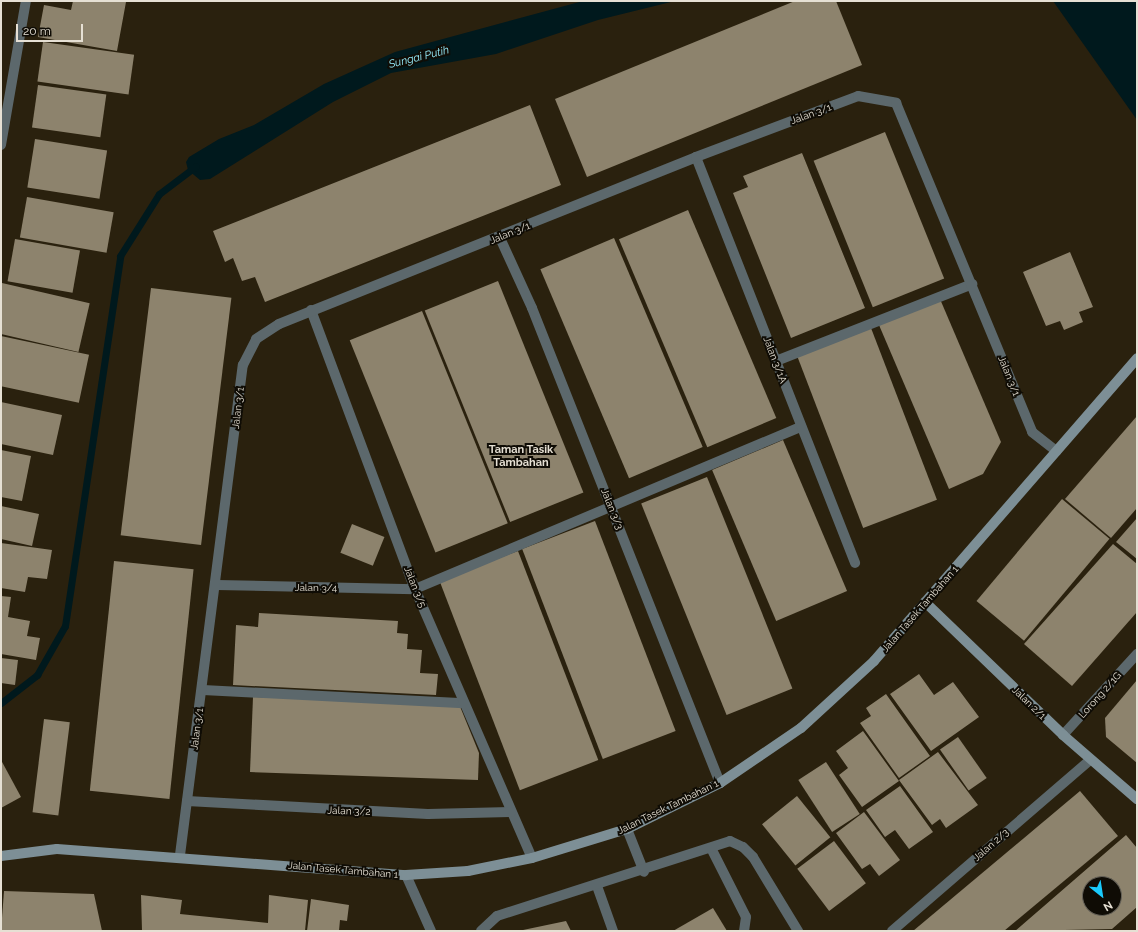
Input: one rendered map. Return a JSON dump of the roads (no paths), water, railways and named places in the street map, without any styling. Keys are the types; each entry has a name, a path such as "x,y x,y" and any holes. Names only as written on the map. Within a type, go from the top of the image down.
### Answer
{"street":[{"path":"1,146 26,1"},
{"name":"Jalan 3/1","path":"180,855 217,585 243,365 256,340 279,324 311,310 500,238 696,157 858,96 896,103 1032,432 1056,451"},
{"name":"Jalan 3/1A","path":"696,157 855,563"},
{"name":"Jalan 3/3","path":"500,238 610,504 720,783"},
{"path":"776,361 972,284"},
{"name":"Jalan 3/5","path":"311,310 415,588 532,858"},
{"name":"Jalan Tasek Tambahan 1","path":"1,856 57,849 180,855 406,876 468,871 532,858 627,829 720,783 802,728 874,662 1137,358"},
{"path":"415,588 610,504 801,427"},
{"name":"Jalan 3/4","path":"217,585 415,588"},
{"name":"Jalan 2/1","path":"925,602 1063,735 1090,760 1137,799"},
{"name":"Lorong 2/1G","path":"1063,735 1137,654"},
{"path":"203,690 464,703"},
{"name":"Jalan 2/3","path":"892,931 1090,760"},
{"name":"Jalan 3/2","path":"187,801 428,814 511,812"},
{"path":"627,829 644,872"},
{"path":"480,931 497,916 644,872 730,842 743,846 798,931"},
{"path":"711,848 746,917 744,931"},
{"path":"406,876 431,931"},
{"path":"597,886 613,931"}],"water":[{"name":"Sungai Putih","path":"583,1 675,1 598,20 496,54 391,73 333,102 210,179 200,180 188,170 186,162 189,157 219,139 254,125 324,84 395,52"},
{"path":"1053,1 1137,1 1137,120"}],"waterway":[{"path":"1,703 37,675 65,626 120,256 159,194 196,166"}],"district":[{"name":"Taman Tasik Tambahan","path":"521,457"}]}
